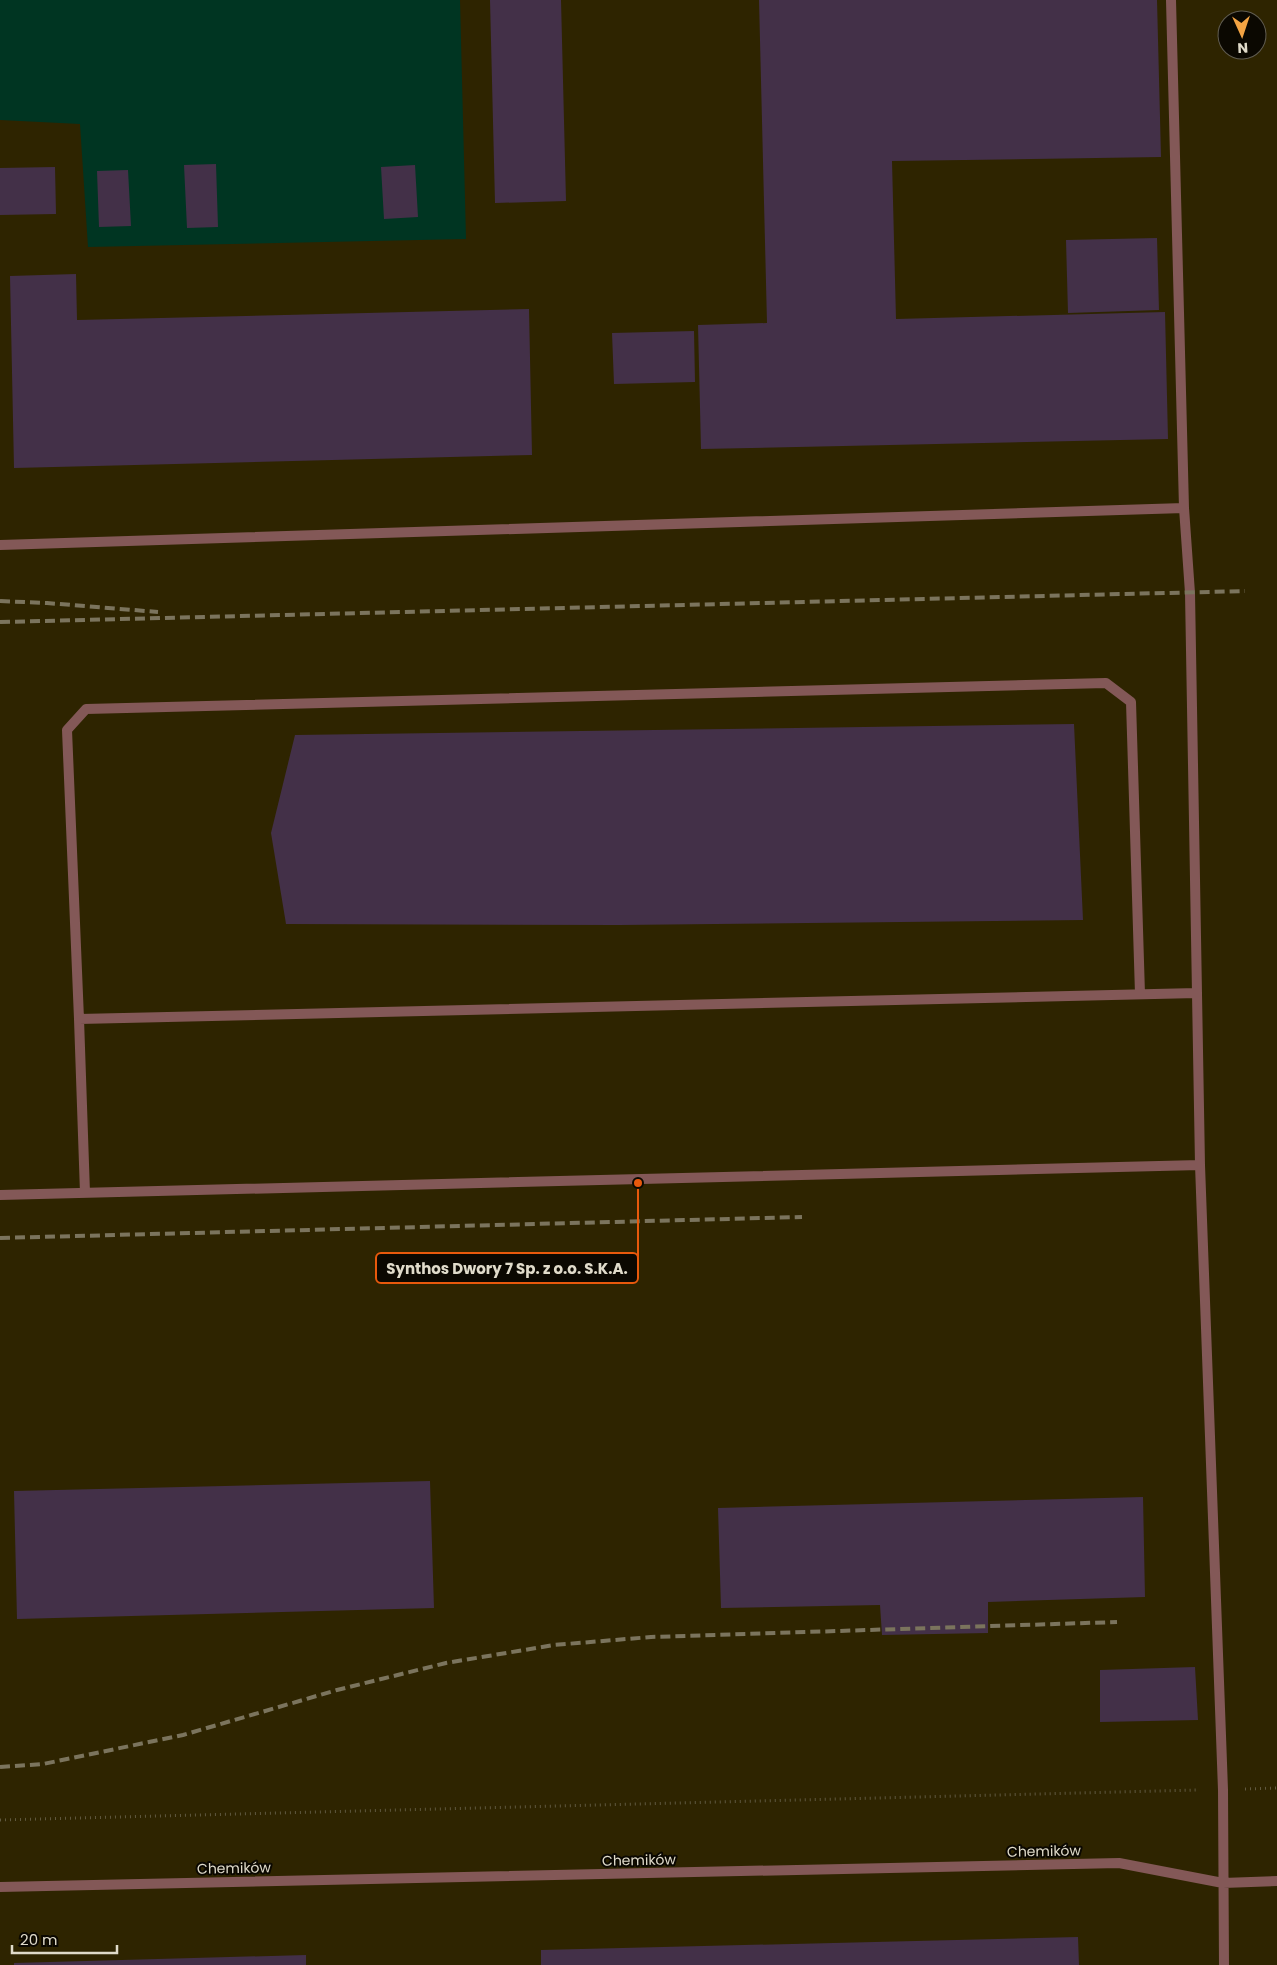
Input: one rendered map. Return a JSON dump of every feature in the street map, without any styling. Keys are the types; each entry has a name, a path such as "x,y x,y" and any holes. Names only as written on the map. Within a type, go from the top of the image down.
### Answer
{"lane":[{"path":"1171,0 1184,508 1190,593 1200,1165 1222,1790 1224,1965"},
{"path":"0,545 1184,508"},
{"path":"85,1193 67,730 86,709 1106,683 1131,702 1140,994"},
{"path":"78,1019 1196,993"},
{"path":"0,1195 1200,1165"},
{"name":"Chemików","path":"0,1887 1119,1863 1223,1883 1277,1881"}],"path":[{"path":"0,1820 1277,1788"}],"shaded area":[{"path":"0,0 1277,0 1277,1965 0,1965"}],"green space":[{"path":"0,0 460,0 466,239 88,247 80,124 0,120"}],"building":[{"path":"490,0 561,0 566,201 495,203"},
{"path":"759,0 1157,0 1161,157 892,161 896,319 1165,312 1168,439 701,449 698,325 767,323"},
{"path":"216,164 218,227 187,228 184,165"},
{"path":"415,165 418,217 384,219 381,167"},
{"path":"55,167 56,214 0,215 0,168"},
{"path":"128,170 131,226 99,227 97,171"},
{"path":"1157,238 1159,310 1068,313 1066,240"},
{"path":"76,274 77,320 529,309 532,455 14,468 10,276"},
{"path":"694,331 695,382 614,384 612,333"},
{"path":"1074,724 1083,920 619,925 286,924 271,833 295,735"},
{"path":"430,1481 434,1608 17,1619 14,1491"},
{"path":"1143,1497 1145,1597 988,1602 988,1633 882,1635 880,1605 721,1608 718,1508"},
{"path":"1195,1667 1198,1720 1100,1722 1100,1670"},
{"path":"1078,1937 1079,1965 541,1965 541,1950"},
{"path":"306,1955 306,1965 14,1965 14,1963"}],"railway":[{"path":"0,622 1245,591"},
{"path":"0,601 158,612"},
{"path":"0,1238 802,1217"},
{"path":"0,1767 43,1764 183,1735 337,1690 446,1663 554,1645 651,1637 1117,1622"}],"place":[{"name":"Synthos Dwory 7 Sp. z o.o. S.K.A.","path":"638,1183"}]}
